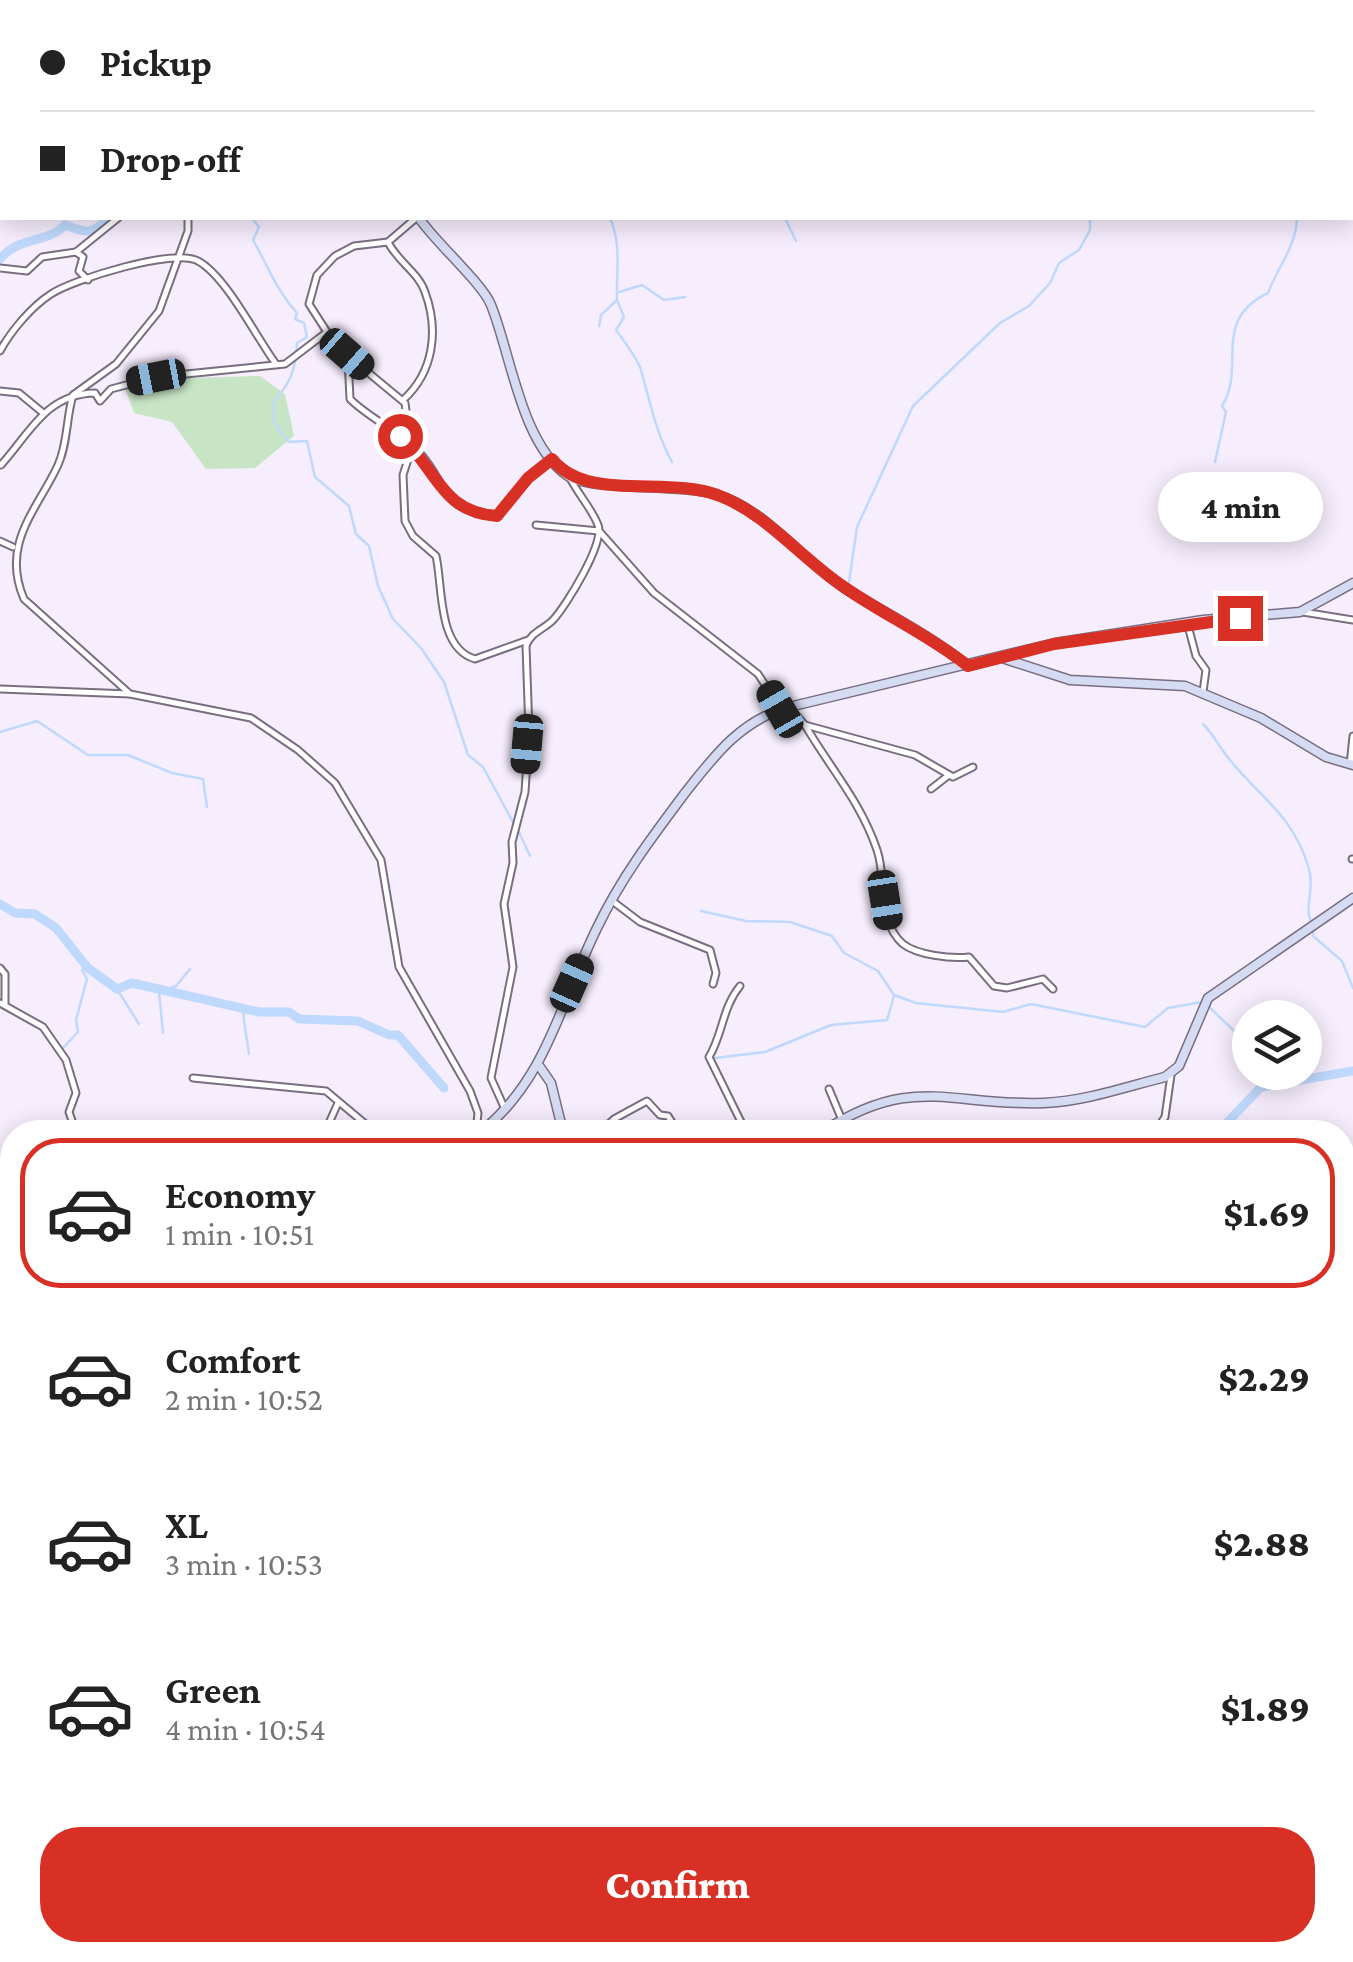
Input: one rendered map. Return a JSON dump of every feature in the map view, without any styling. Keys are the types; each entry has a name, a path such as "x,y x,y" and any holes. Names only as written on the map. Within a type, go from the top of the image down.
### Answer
{"street":[{"path":"0,268 27,271 42,257 76,252 116,220"},
{"path":"0,464 42,412 116,364 159,311 180,256 188,220"},
{"path":"403,220 406,224"},
{"path":"413,220 388,242 345,250 317,274 309,304 347,354 403,400 409,444 403,476 405,521 413,536 436,556 439,596 457,648 475,659 528,640 555,618 566,595 580,584 600,530"},
{"path":"419,220 490,303 521,400 552,459 568,476 600,530 654,594 758,674 785,708 805,725 860,806 882,868 888,921 901,943 938,958 969,957 994,986 1007,988 1042,979 1053,989"},
{"path":"388,242 425,291 434,346 422,376 403,400"},
{"path":"76,252 83,257 80,271 88,280"},
{"path":"0,352 9,334 51,294 180,256 194,259 212,271 276,364"},
{"path":"73,395 94,393 100,401 111,390 129,382 285,364 327,332"},
{"path":"347,354 350,399 420,452 434,480 455,505 497,516 528,478 552,459"},
{"path":"0,391 18,392 42,412"},
{"path":"73,395 58,464 16,525 13,581 24,599 130,694"},
{"path":"568,476 582,482 649,484 723,497 767,524 846,589 968,666"},
{"path":"536,525 600,530"},
{"path":"0,540 13,547"},
{"path":"1300,612 1353,583"},
{"path":"493,1120 540,1066 563,1001 635,858 720,748 785,708 1054,644 1188,622 1300,612 1353,620"},
{"path":"1188,622 1196,656 1206,670 1203,692"},
{"path":"505,1110 491,1078 513,968 504,904 513,863 512,842 525,792 528,640"},
{"path":"1004,658 1070,680 1168,683 1203,692 1276,726 1326,757 1352,765 1353,736"},
{"path":"0,688 130,694 251,718 292,745 335,783 382,860 391,899 397,960 470,1090 478,1120"},
{"path":"805,725 915,755 949,775"},
{"path":"930,789 949,775 973,768"},
{"path":"1163,1120 1171,1075 1208,998 1353,898"},
{"path":"611,900 640,922 710,950 716,972 713,984"},
{"path":"0,968 5,974 2,1004 43,1027 66,1060 75,1087 69,1112 72,1120"},
{"path":"740,986 722,1015 718,1040 709,1057 740,1120"},
{"path":"540,1066 551,1082 560,1120"},
{"path":"830,1090 842,1120 875,1103 913,1094 1056,1102 1110,1093 1171,1075"},
{"path":"192,1078 331,1093 360,1120"},
{"path":"612,1120 647,1101 670,1120"},
{"path":"330,1120 338,1103"}],"green space":[{"path":"260,376 285,394 294,436 255,468 206,469 172,422 134,413 125,388 159,379"}],"waterway":[{"path":"0,259 16,247 65,225 88,231 106,220"},
{"path":"254,220 259,227 253,240 297,313 295,319 304,323 307,337 297,343 292,375 274,401 274,422 289,442 307,441 315,477 349,506 356,534 369,546 378,586 393,619 421,648 444,682 468,755 483,767 514,824"},
{"path":"599,326 601,315 617,300 617,249 611,220"},
{"path":"786,220 796,241"},
{"path":"849,582 857,527 913,406 1000,323 1029,306 1050,283 1059,263 1079,250 1090,230 1090,220"},
{"path":"1215,462 1226,412 1222,406 1232,376 1235,331 1250,304 1268,293 1290,248 1297,220"},
{"path":"619,292 642,285 664,300 685,297"},
{"path":"617,300 624,317 616,330 639,366 672,462"},
{"path":"0,732 37,721 88,755 128,755 172,773 203,779 207,807"},
{"path":"1203,724 1294,833 1311,876 1311,922"},
{"path":"519,832 530,856"},
{"path":"0,904 15,913 35,914 56,928 88,968 117,989 132,983 259,1012 289,1012 299,1019 358,1021 398,1035 444,1088"},
{"path":"701,911 746,921 790,922 832,936 844,953 878,971 894,995 916,1003 1003,1012 1031,1004 1145,1027 1168,1008 1202,1002"},
{"path":"1313,930 1313,936 1342,961 1353,988"},
{"path":"62,1049 78,1032 76,1020 87,979 82,970 88,968"},
{"path":"163,1033 159,992 176,986 190,969"},
{"path":"117,989 139,1024"},
{"path":"715,1058 765,1052 831,1025 887,1020 894,996"},
{"path":"243,1005 249,1054"},
{"path":"1208,1006 1232,1029"},
{"path":"1229,1120 1261,1087 1353,1071"}],"route":[{"path":"400,436 420,452 434,480 455,505 489,516 497,516 502,505 513,498 528,478 552,459 568,476 582,482 649,484 723,497 759,518 846,589 947,649 968,666 1130,630 1240,618"}]}
